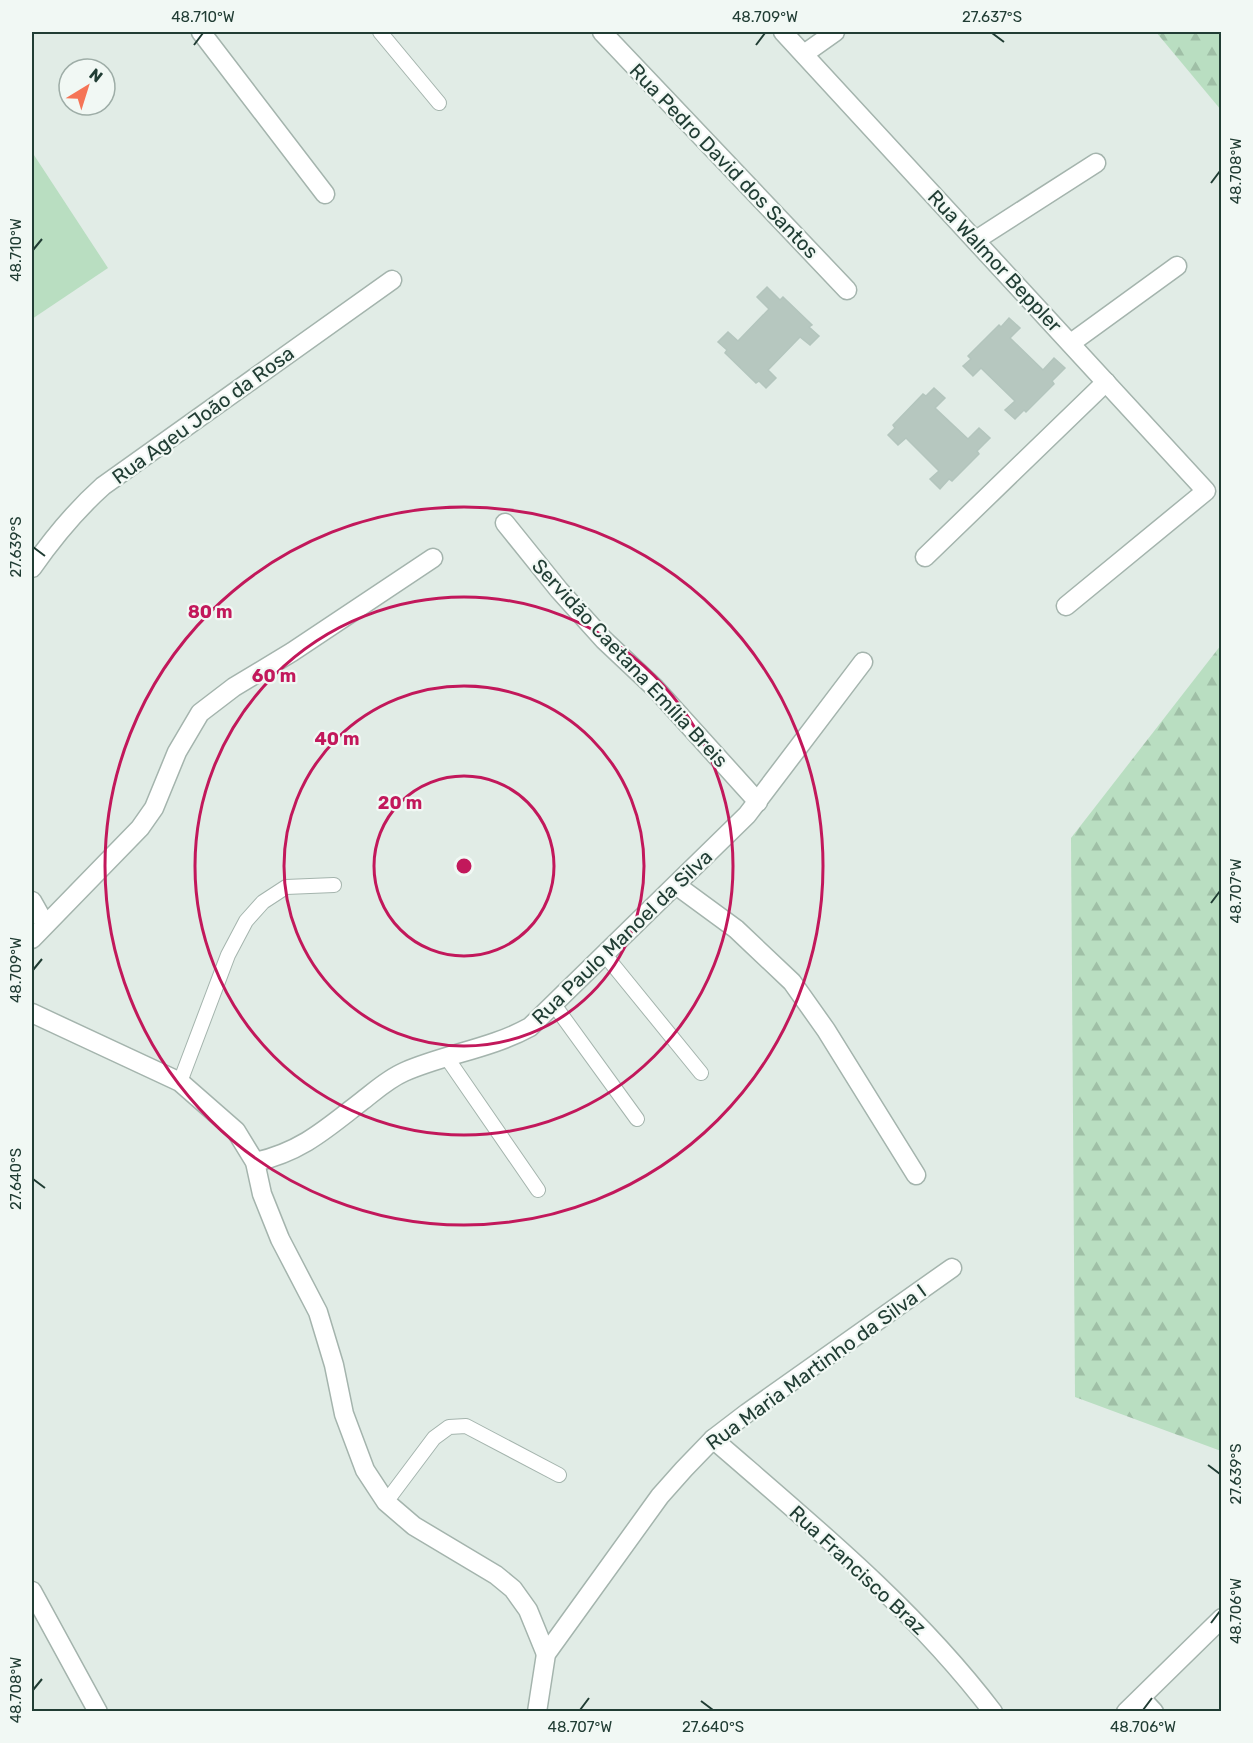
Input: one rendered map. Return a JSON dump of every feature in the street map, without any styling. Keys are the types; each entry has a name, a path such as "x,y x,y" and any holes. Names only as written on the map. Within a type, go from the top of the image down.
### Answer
{"street":[{"path":"201,32 325,194"},
{"name":"Rua Pedro David dos Santos","path":"602,32 847,290"},
{"name":"Rua Walmor Beppler","path":"783,32 1206,491 1066,606"},
{"path":"804,54 835,32"},
{"path":"976,240 1096,163"},
{"path":"1071,343 1177,266"},
{"name":"Rua Ageu João da Rosa","path":"32,568 70,518 103,486 392,280"},
{"path":"925,557 1106,382"},
{"name":"Servidão Caetana Emília Breis","path":"505,523 559,590 604,640 655,688 758,802"},
{"path":"32,939 140,828 154,808 177,752 200,713 234,687 292,652 433,558"},
{"name":"Rua Paulo Manoel da Silva","path":"255,1162 277,1157 298,1148 325,1130 383,1084 403,1072 510,1038 530,1028 758,802 863,662"},
{"path":"676,885 736,929 792,982 826,1030 916,1174"},
{"path":"32,901 45,924"},
{"path":"32,1013 180,1082 236,1131 255,1162 269,1215 318,1312 334,1365 344,1414 365,1470 386,1502 414,1526 496,1575 513,1588 528,1610 546,1654"},
{"name":"Rua Maria Martinho da Silva I","path":"537,1712 546,1654 660,1496 684,1468 713,1439 952,1268"},
{"name":"Rua Francisco Braz","path":"713,1439 811,1524 919,1624 993,1712"},
{"path":"32,1591 98,1712"},
{"path":"1126,1712 1221,1618"},
{"path":"1141,1698 1154,1712"}],"lane":[{"path":"380,32 439,103"},
{"path":"180,1082 228,955 246,921 263,902 285,887 334,885"},
{"path":"605,955 701,1073"},
{"path":"555,1005 636,1119"},
{"path":"447,1058 538,1190"},
{"path":"386,1502 434,1438 449,1427 466,1426 559,1475"}],"green space":[{"path":"1156,32 1221,32 1221,110"},
{"path":"32,152 108,268 32,319"},
{"path":"1221,645 1222,1451 1075,1397 1071,838"}],"building":[{"path":"767,287 780,300 783,297 812,325 809,327 819,336 810,345 800,337 768,370 776,378 766,388 759,381 756,383 725,353 727,350 718,342 728,332 738,341 769,309 757,297"},
{"path":"1009,318 1020,328 1010,338 1043,370 1054,358 1065,368 1052,381 1054,384 1026,412 1024,410 1015,419 1005,410 1015,401 981,368 973,376 963,366 971,359 968,356"},
{"path":"934,388 945,398 935,408 968,439 979,428 990,438 977,451 979,454 952,481 949,479 940,489 930,479 939,471 906,438 898,445 888,435 895,428 893,425 923,394 926,396"}]}
